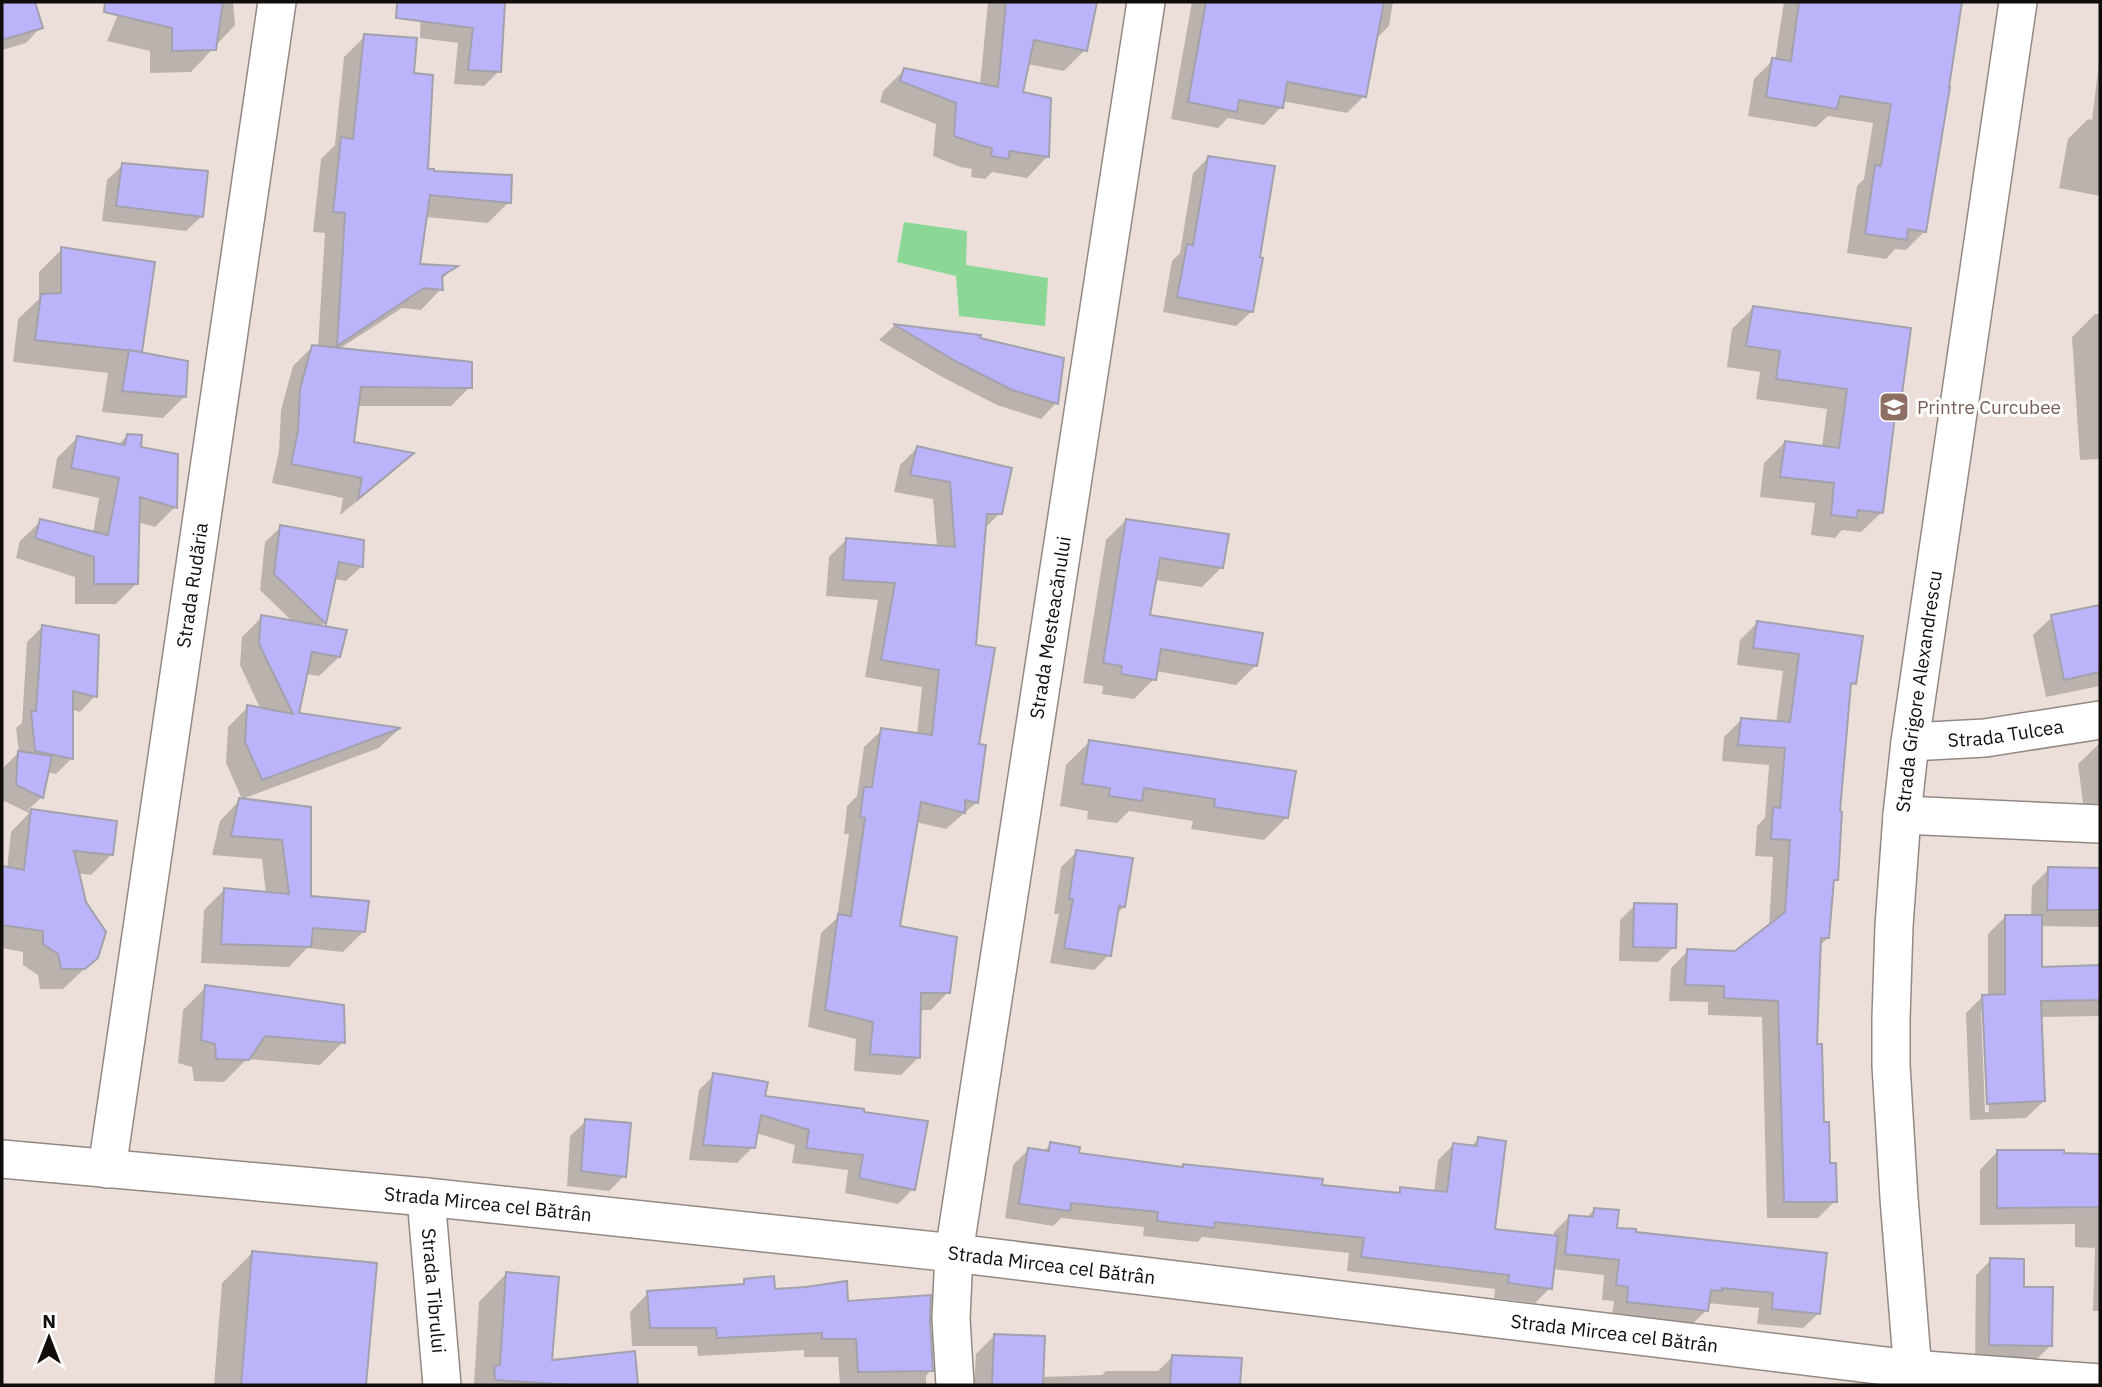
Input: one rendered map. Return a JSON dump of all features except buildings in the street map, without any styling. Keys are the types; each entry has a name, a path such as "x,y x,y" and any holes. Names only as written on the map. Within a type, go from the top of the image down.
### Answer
{"street":[{"name":"Strada Rudăria","path":"107,1169 277,2"},
{"name":"Strada Mesteacănului","path":"955,1385 951,1319 954,1253 1146,2"},
{"name":"Strada Grigore Alexandrescu","path":"1912,1377 1891,1065 1894,926 1902,815 1910,742 2018,2"},
{"name":"Strada Tulcea","path":"1910,742 1985,738 2100,720"},
{"path":"1902,815 2100,824"},
{"name":"Strada Mircea cel Bătrân","path":"2,1160 426,1197 954,1253 1912,1377 2100,1383"},
{"name":"Strada Tibrului","path":"426,1197 442,1385"}],"green space":[{"path":"904,222 967,231 966,265 1048,278 1045,326 959,316 956,276 897,262"}],"place":[{"name":"Printre Curcubee","path":"1894,407"}]}
